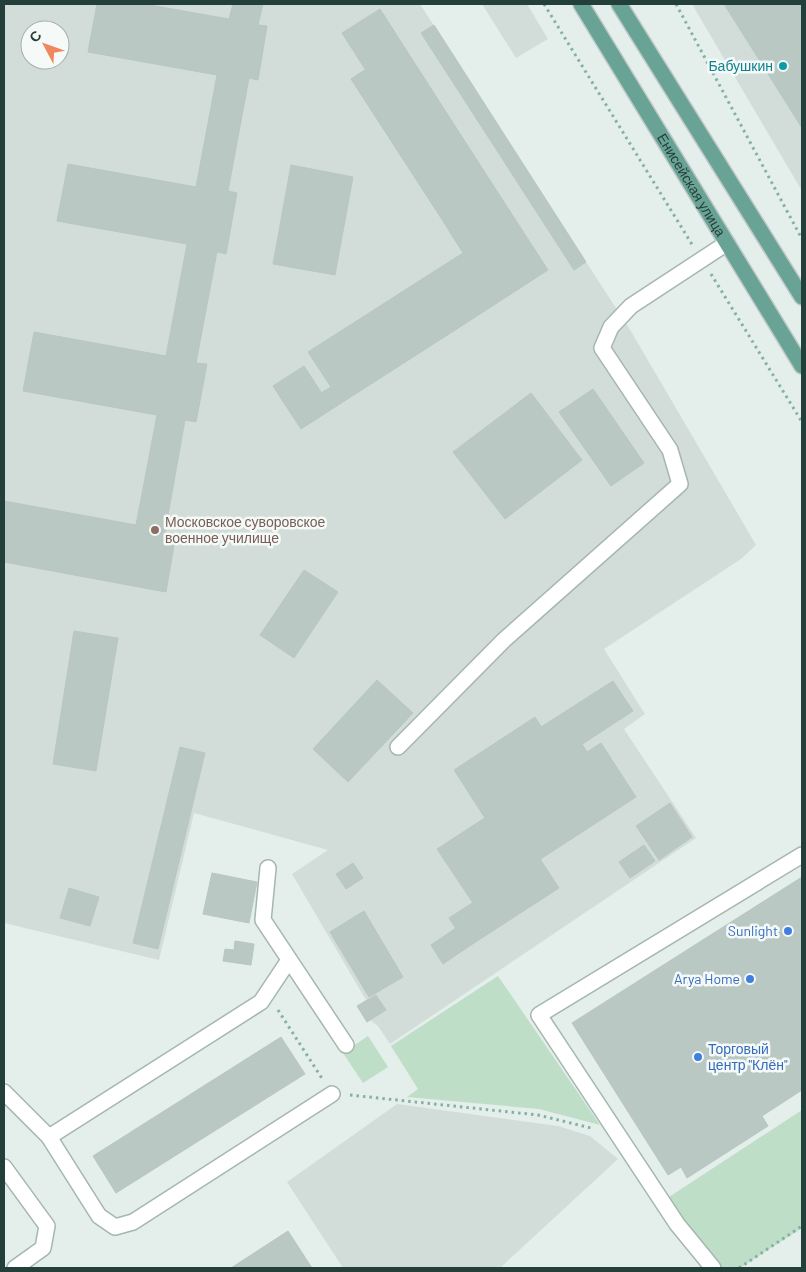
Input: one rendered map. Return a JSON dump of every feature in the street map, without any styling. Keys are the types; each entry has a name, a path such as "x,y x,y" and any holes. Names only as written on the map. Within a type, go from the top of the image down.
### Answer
{"main road":[{"name":"Енисейская улица","path":"580,4 802,366"},
{"path":"619,4 802,297"}],"lane":[{"path":"398,747 504,640 680,484 670,450 602,348 611,327 631,306 727,242"},
{"path":"713,1268 677,1224 540,1015 802,854"},
{"path":"268,868 263,920 346,1045"},
{"path":"49,1137 261,1002 289,960"},
{"path":"4,1092 49,1137 99,1216 115,1226 133,1222 332,1094"},
{"path":"4,1166 48,1226 43,1248 15,1268"}],"path":[{"path":"544,4 802,422"},
{"path":"676,4 802,239"},
{"path":"267,993 332,1094 538,1115 599,1130"},
{"path":"740,1268 802,1226"}],"shaded area":[{"path":"4,4 420,4 632,333 756,545 741,559 604,649 645,714 624,729 696,838 390,1044 378,1026 370,1020 367,1022 357,1006 366,1000 292,874 328,850 194,813 159,960 4,923"},
{"path":"482,4 527,4 548,39 516,58"},
{"path":"692,4 802,4 802,191"},
{"path":"397,1104 558,1126 590,1136 618,1159 500,1268 343,1268 287,1182"}],"green space":[{"path":"498,976 600,1125 539,1109 407,1097 418,1089 391,1046"},
{"path":"368,1036 388,1067 363,1083 343,1053"},
{"path":"802,1110 802,1228 740,1268 715,1268 669,1197"}],"building":[{"path":"97,4 144,4 229,19 233,4 263,4 258,25 267,26 258,80 249,78 228,191 237,193 226,254 217,252 196,363 207,364 196,422 185,420 165,532 176,534 166,592 4,562 4,501 136,525 157,415 23,391 34,332 166,356 187,244 57,221 68,164 196,187 217,75 88,52"},
{"name":"Бабушкин","path":"724,4 802,4 802,128"},
{"path":"380,9 403,45 365,69 342,33"},
{"path":"434,25 586,262 574,270 421,33"},
{"path":"403,45 493,185 441,218 351,79"},
{"path":"291,165 353,177 335,275 273,264"},
{"path":"493,185 548,270 463,325 430,274 463,253 441,218"},
{"path":"430,274 463,325 332,409 321,393 331,387 308,352"},
{"path":"304,366 332,409 301,429 273,386"},
{"path":"593,389 644,463 611,486 559,412"},
{"path":"531,393 582,460 505,519 453,452"},
{"path":"304,570 338,592 294,658 260,635"},
{"path":"74,631 118,638 96,771 53,764"},
{"path":"377,680 413,713 348,782 313,749"},
{"path":"613,681 633,711 561,758 541,727"},
{"path":"535,717 566,765 485,818 454,770"},
{"path":"601,743 636,797 473,903 437,849 566,765 561,758 582,744 587,752"},
{"path":"180,747 205,753 158,949 133,943"},
{"path":"670,803 692,837 659,860 636,826"},
{"path":"644,845 655,861 630,878 619,862"},
{"path":"540,859 559,888 468,947 449,918"},
{"path":"353,863 363,878 346,889 336,874"},
{"path":"212,873 257,882 249,923 203,914"},
{"name":"Торговый центр \"Клён\"","path":"802,877 802,1090 762,1116 768,1126 687,1178 681,1167 668,1175 572,1023"},
{"path":"69,888 99,897 90,926 60,918"},
{"path":"364,911 403,977 369,997 330,932"},
{"path":"456,928 468,947 443,964 431,945"},
{"path":"235,941 254,944 251,965 223,961 225,949 234,950"},
{"path":"376,995 386,1010 367,1022 357,1006"},
{"path":"281,1037 305,1074 116,1193 93,1156"},
{"path":"288,1231 312,1268 231,1268"}],"place":[{"name":"Бабушкин","path":"783,66"},
{"name":"Московское суворовское военное училище","path":"155,530"},
{"name":"Sunlight","path":"788,931"},
{"name":"Arya Home","path":"750,979"},
{"name":"Торговый центр \"Клён\"","path":"698,1057"}]}
